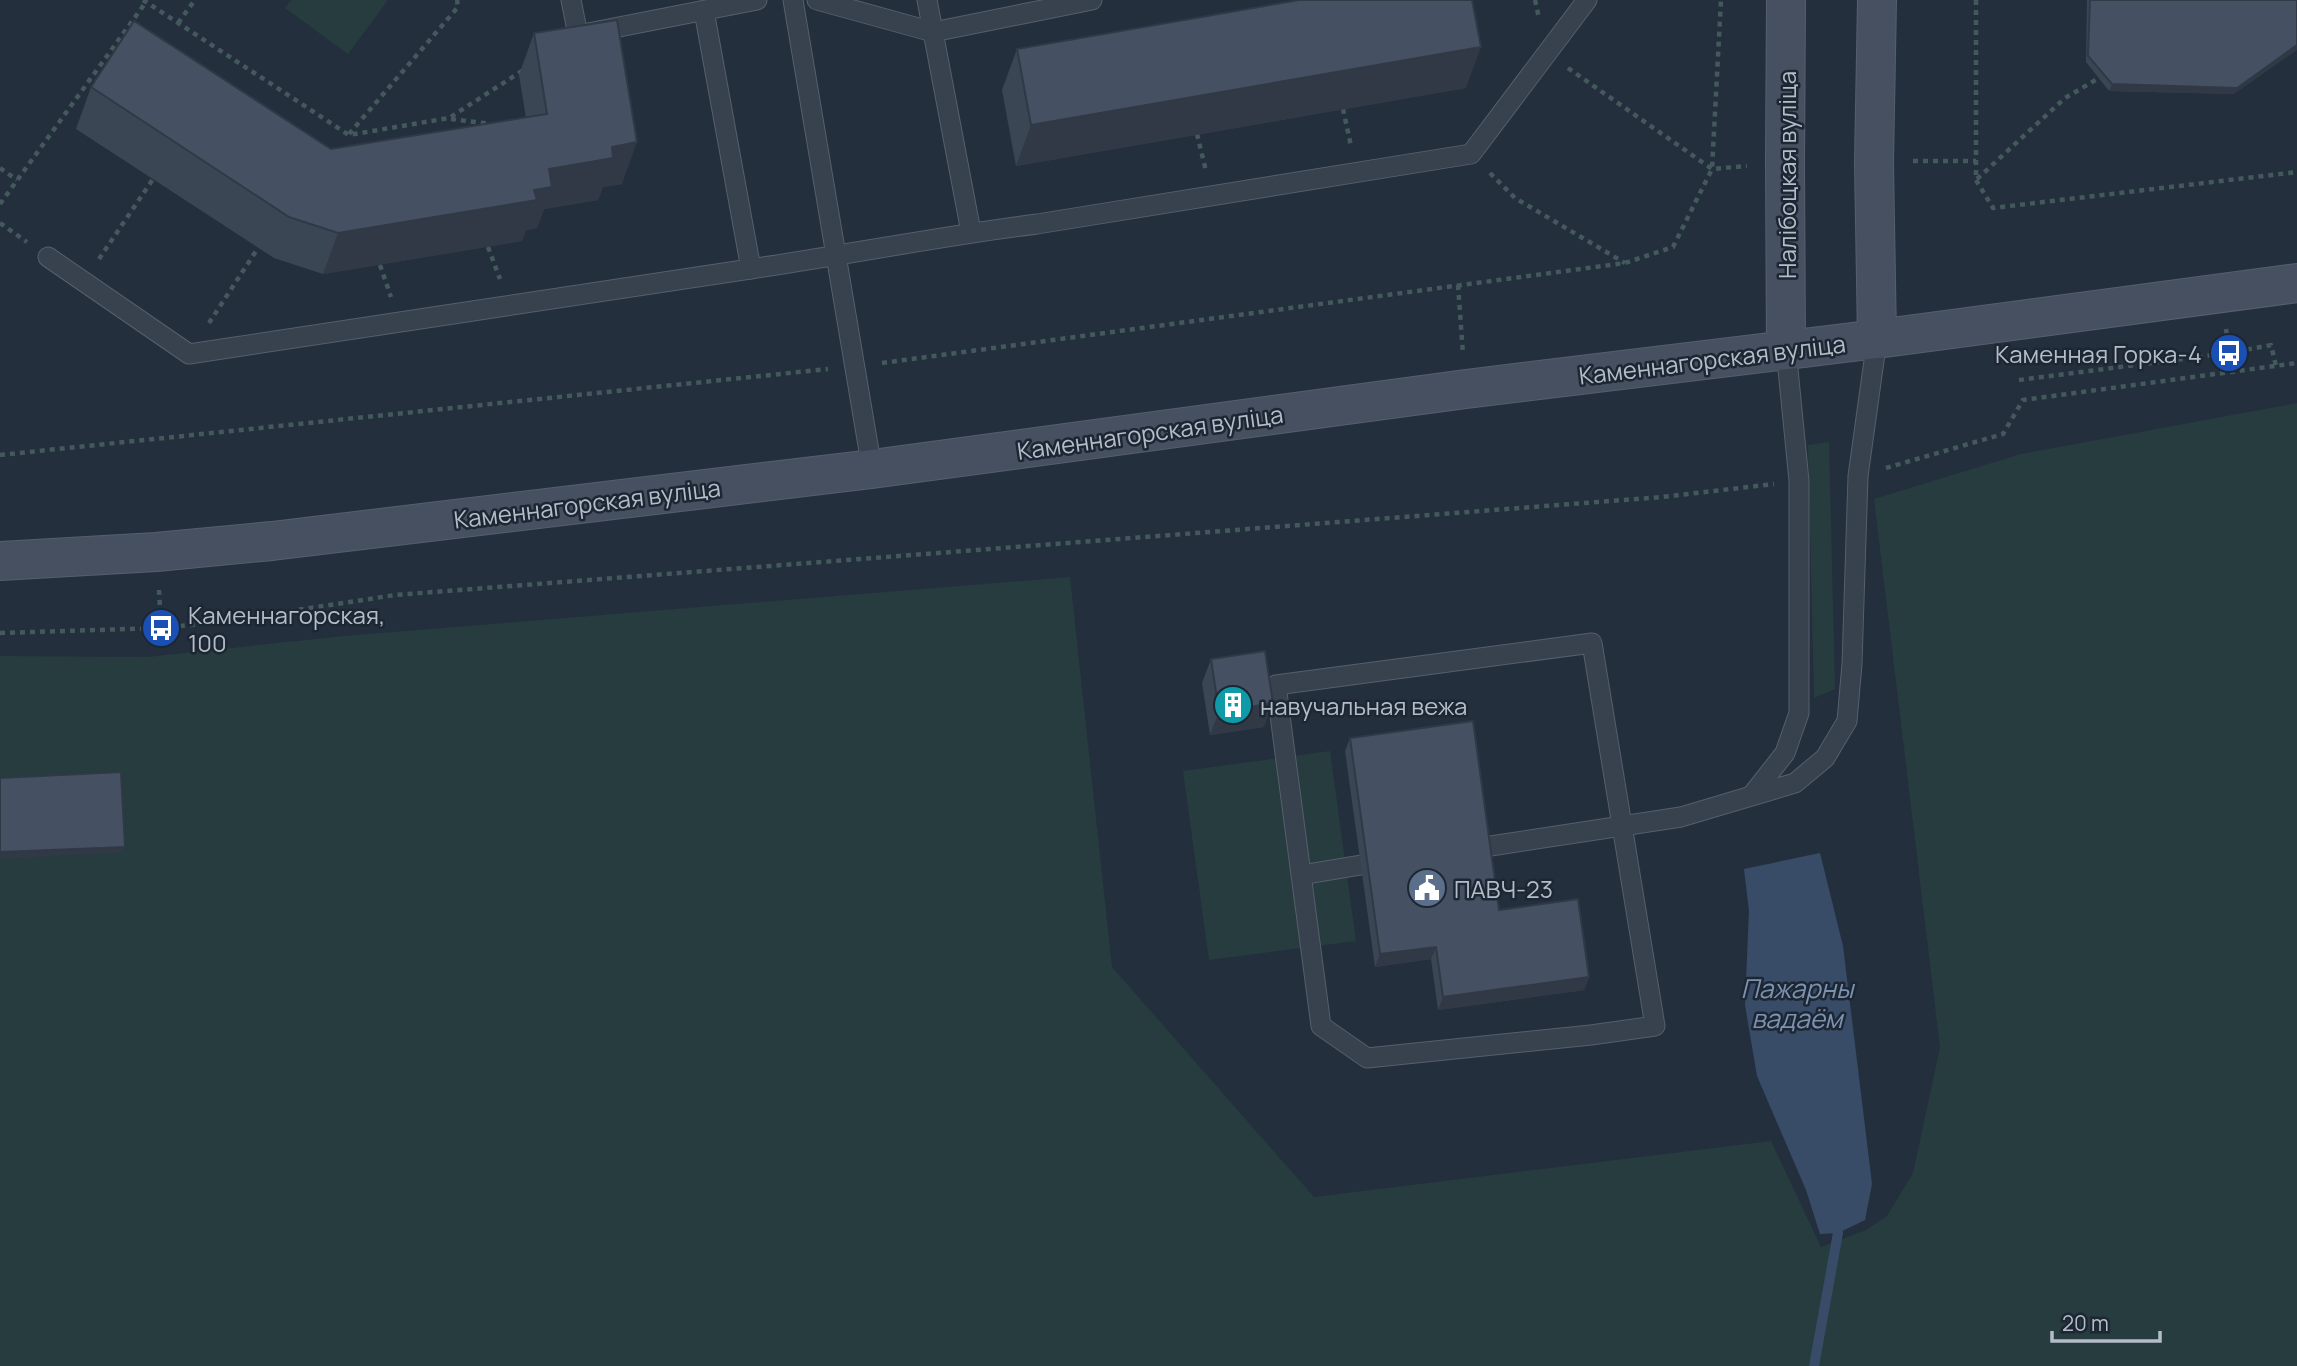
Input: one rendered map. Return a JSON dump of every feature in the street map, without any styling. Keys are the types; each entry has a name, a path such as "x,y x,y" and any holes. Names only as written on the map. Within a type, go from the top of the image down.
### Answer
{"main road":[{"name":"Налібоцкая вуліца","path":"1786,0 1786,349"},
{"path":"1877,0 1874,163 1877,339"},
{"name":"Каменнагорская вуліца","path":"0,561 156,552 272,541 872,469 1466,389 1877,339 2297,283"}],"lane":[{"path":"571,0 578,35 757,0"},
{"path":"793,0 872,469"},
{"path":"817,0 933,32 1092,0"},
{"path":"927,0 971,232"},
{"path":"48,257 189,354 751,269 1471,154 1587,0"},
{"path":"704,11 751,269"},
{"path":"1484,847 1681,817 1795,783 1825,758 1847,721 1852,664 1858,476 1877,339"},
{"path":"1752,795 1785,753 1799,713 1799,481 1786,349"},
{"path":"1592,643 1655,1026 1367,1058 1321,1026 1301,875 1276,685 1592,643"},
{"path":"1301,875 1361,865"}],"path":[{"path":"178,23 195,0"},
{"path":"349,135 458,7 457,0"},
{"path":"1535,0 1548,54 1712,169 1752,166"},
{"path":"0,454 854,366 1625,263 1672,247 1712,169 1721,0"},
{"path":"1976,0 1976,180 1993,208 2297,172"},
{"path":"0,204 144,1 349,135 449,118 497,125"},
{"path":"449,118 531,65"},
{"path":"1976,180 2065,98 2099,78"},
{"path":"1343,109 1357,172"},
{"path":"1197,134 1212,196"},
{"path":"1471,154 1515,198 1625,263"},
{"path":"1913,161 1976,161"},
{"path":"0,168 17,180"},
{"path":"84,282 153,179"},
{"path":"488,247 509,304"},
{"path":"189,354 258,248"},
{"path":"1458,285 1466,389"},
{"path":"2019,380 2229,353 2271,345 2276,366"},
{"path":"1858,476 2003,434 2023,400 2297,363"},
{"path":"0,634 161,628 219,622 395,594 1648,498 1799,481"}],"green space":[{"path":"291,0 388,0 348,54 285,8"},
{"path":"2297,403 2297,1366 0,1366 0,656 147,657 344,636 1070,577 1112,967 1314,1197 1771,1141 1821,1247 1866,1230 1887,1216 1913,1173 1940,1047 1874,499 2021,454"},
{"path":"1829,442 1835,689 1814,698 1808,445"},
{"path":"1330,751 1356,941 1209,960 1183,771"}],"water":[{"name":"Пажарны вадаём","path":"1820,853 1843,946 1872,1184 1865,1220 1838,1233 1820,1234 1806,1190 1757,1076 1745,1005 1749,911 1744,869"}],"building":[{"path":"1299,0 1472,0 1481,47 1031,125 1017,49"},
{"path":"2090,0 2297,0 2297,45 2237,88 2112,84 2088,56"},
{"path":"617,20 637,142 612,147 613,158 549,169 552,187 534,190 537,200 338,233 289,217 91,87 134,21 331,149 547,114 534,33"},
{"path":"1265,651 1273,703 1219,712 1211,659"},
{"name":"ПАВЧ-23","path":"1473,721 1499,910 1578,899 1589,977 1443,997 1436,947 1380,954 1350,738"},
{"path":"121,772 125,847 0,852 0,778"}],"waterway":[{"path":"1814,1366 1838,1233"}],"place":[{"name":"Каменная Горка-4","path":"2229,353"},
{"name":"Каменнагорская, 100","path":"161,628"},
{"name":"навучальная вежа","path":"1233,705"},
{"name":"ПАВЧ-23","path":"1427,888"}]}
